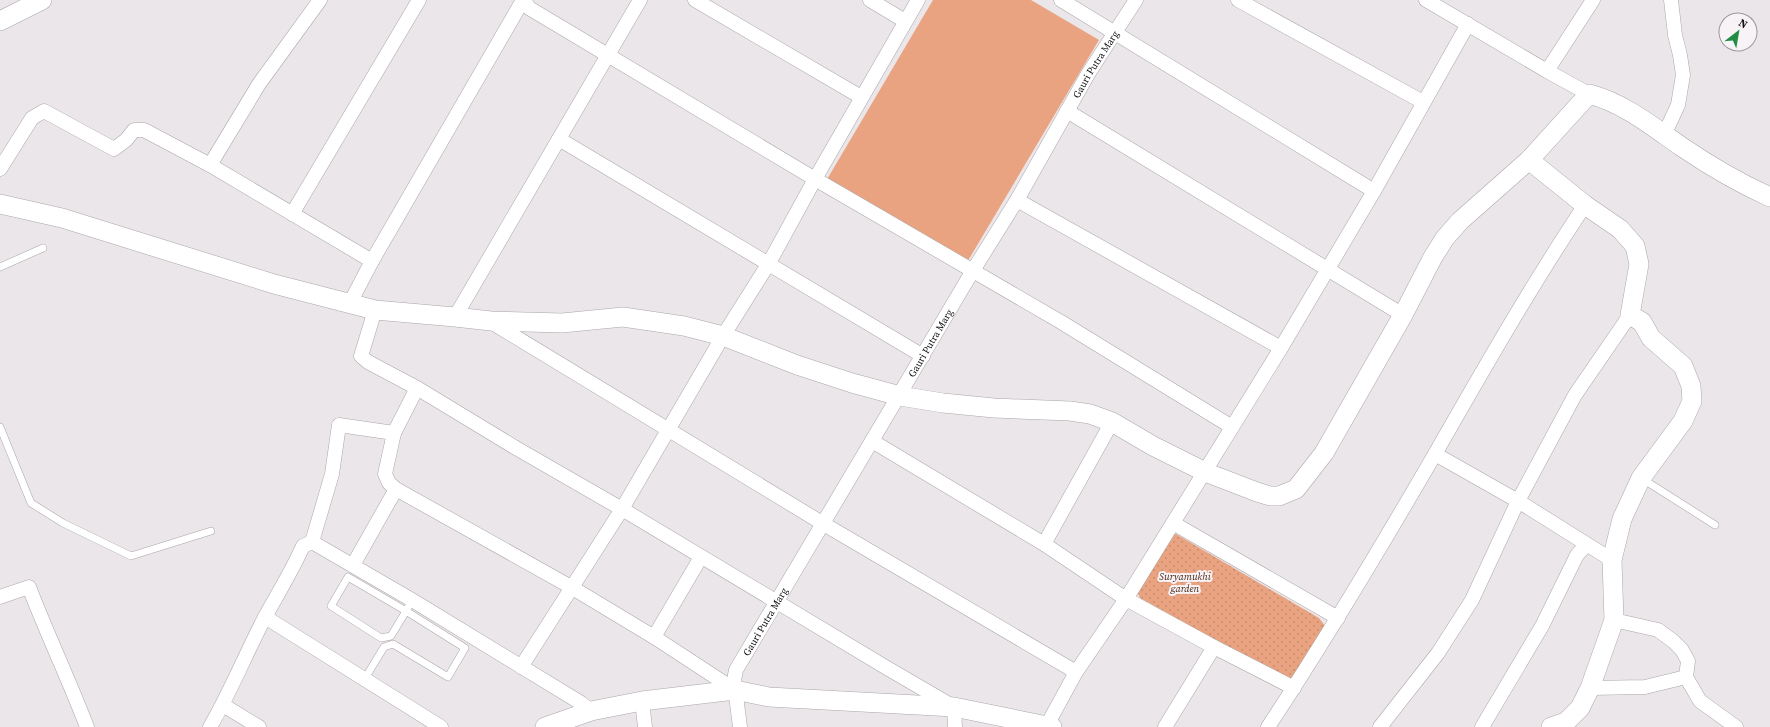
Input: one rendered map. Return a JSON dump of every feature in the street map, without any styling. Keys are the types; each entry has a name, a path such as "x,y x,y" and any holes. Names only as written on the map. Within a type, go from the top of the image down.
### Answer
{"main road":[{"path":"0,21 42,0"},
{"path":"0,204 62,218 274,284 375,310 455,316 491,321 562,323 623,317 684,326 723,336 797,365 852,383 900,396 943,403 994,408 1070,411 1090,414 1112,422 1153,446 1205,472 1270,496 1279,496 1296,489 1324,453 1445,238 1460,221 1529,160 1589,94 1614,102 1734,179 1770,197"},
{"path":"1529,160 1585,204 1620,229 1635,246 1639,264 1630,315 1642,322 1651,338 1683,366 1691,386 1692,401 1683,421 1640,478 1622,519 1612,560 1614,620 1590,688 1580,708 1562,725"},
{"path":"550,726 591,711 642,701 735,690 769,697 954,707 1048,726"}],"street":[{"path":"210,165 259,84 320,0"},
{"path":"292,214 419,0"},
{"path":"350,303 372,261 523,0 529,8 608,56 972,272 1061,322 1232,427"},
{"path":"455,316 640,0"},
{"path":"695,0 861,97"},
{"path":"870,0 905,21"},
{"path":"521,667 622,509 723,336 769,263 861,97 918,0"},
{"path":"1061,0 1374,191"},
{"name":"Gauri Putra Marg","path":"740,727 734,680 736,670 822,523 900,396 972,272 1017,200 1068,110 1136,0"},
{"path":"1238,0 1423,102"},
{"path":"1426,0 1589,94"},
{"path":"1547,71 1593,0"},
{"path":"1664,135 1678,105 1683,75 1675,35 1671,0"},
{"path":"1048,726 1076,672 1126,598 1281,348 1374,191 1468,24"},
{"path":"1068,110 1403,315"},
{"path":"0,169 32,118 44,111 114,149 126,140 134,130 144,130 210,165 372,261"},
{"path":"559,139 923,356"},
{"path":"1017,200 1281,348"},
{"path":"1268,727 1338,618 1483,370 1585,204"},
{"path":"375,310 361,356 368,362 416,388 622,509 954,707 956,727"},
{"path":"1380,727 1438,653 1472,600 1518,501 1575,395 1630,315"},
{"path":"491,321 822,523 1076,672"},
{"path":"416,388 394,433 385,474 389,483 396,489 571,587 654,637 735,690"},
{"path":"1044,544 1112,422"},
{"path":"210,727 223,705 265,618 290,575 303,546 312,542 332,474 339,425 394,433"},
{"path":"872,441 1044,544 1126,598 1214,647 1294,688"},
{"path":"1435,454 1518,501 1612,560"},
{"path":"353,565 396,489"},
{"path":"1173,523 1338,618"},
{"path":"312,542 353,565 409,606 521,667 581,703 591,711"},
{"path":"1482,727 1542,626 1577,555 1586,545"},
{"path":"654,637 701,557"},
{"path":"0,597 29,587 49,639 75,696 87,727"},
{"path":"265,618 441,727"},
{"path":"1614,620 1658,630 1673,641 1682,650 1688,661 1686,677 1700,700 1736,727"},
{"path":"1165,727 1214,647"},
{"path":"1590,688 1645,687 1686,677"},
{"path":"642,701 645,727"},
{"path":"223,705 259,727"}],"lane":[{"path":"0,267 43,248"},
{"path":"0,427 31,503 63,523 131,556 210,531"},
{"path":"1640,478 1715,525"},
{"path":"384,647 381,638 331,606 348,577 409,606 465,648 448,677 393,644 391,636 409,606"},
{"path":"381,638 391,636"},
{"path":"364,680 384,647 393,644"}],"green space":[{"path":"933,0 1031,0 1099,40 966,264 826,181"},
{"name":"Suryamukhi garden","path":"1176,534 1319,618 1325,626 1297,678 1288,681 1140,598 1136,589 1168,536"}]}
